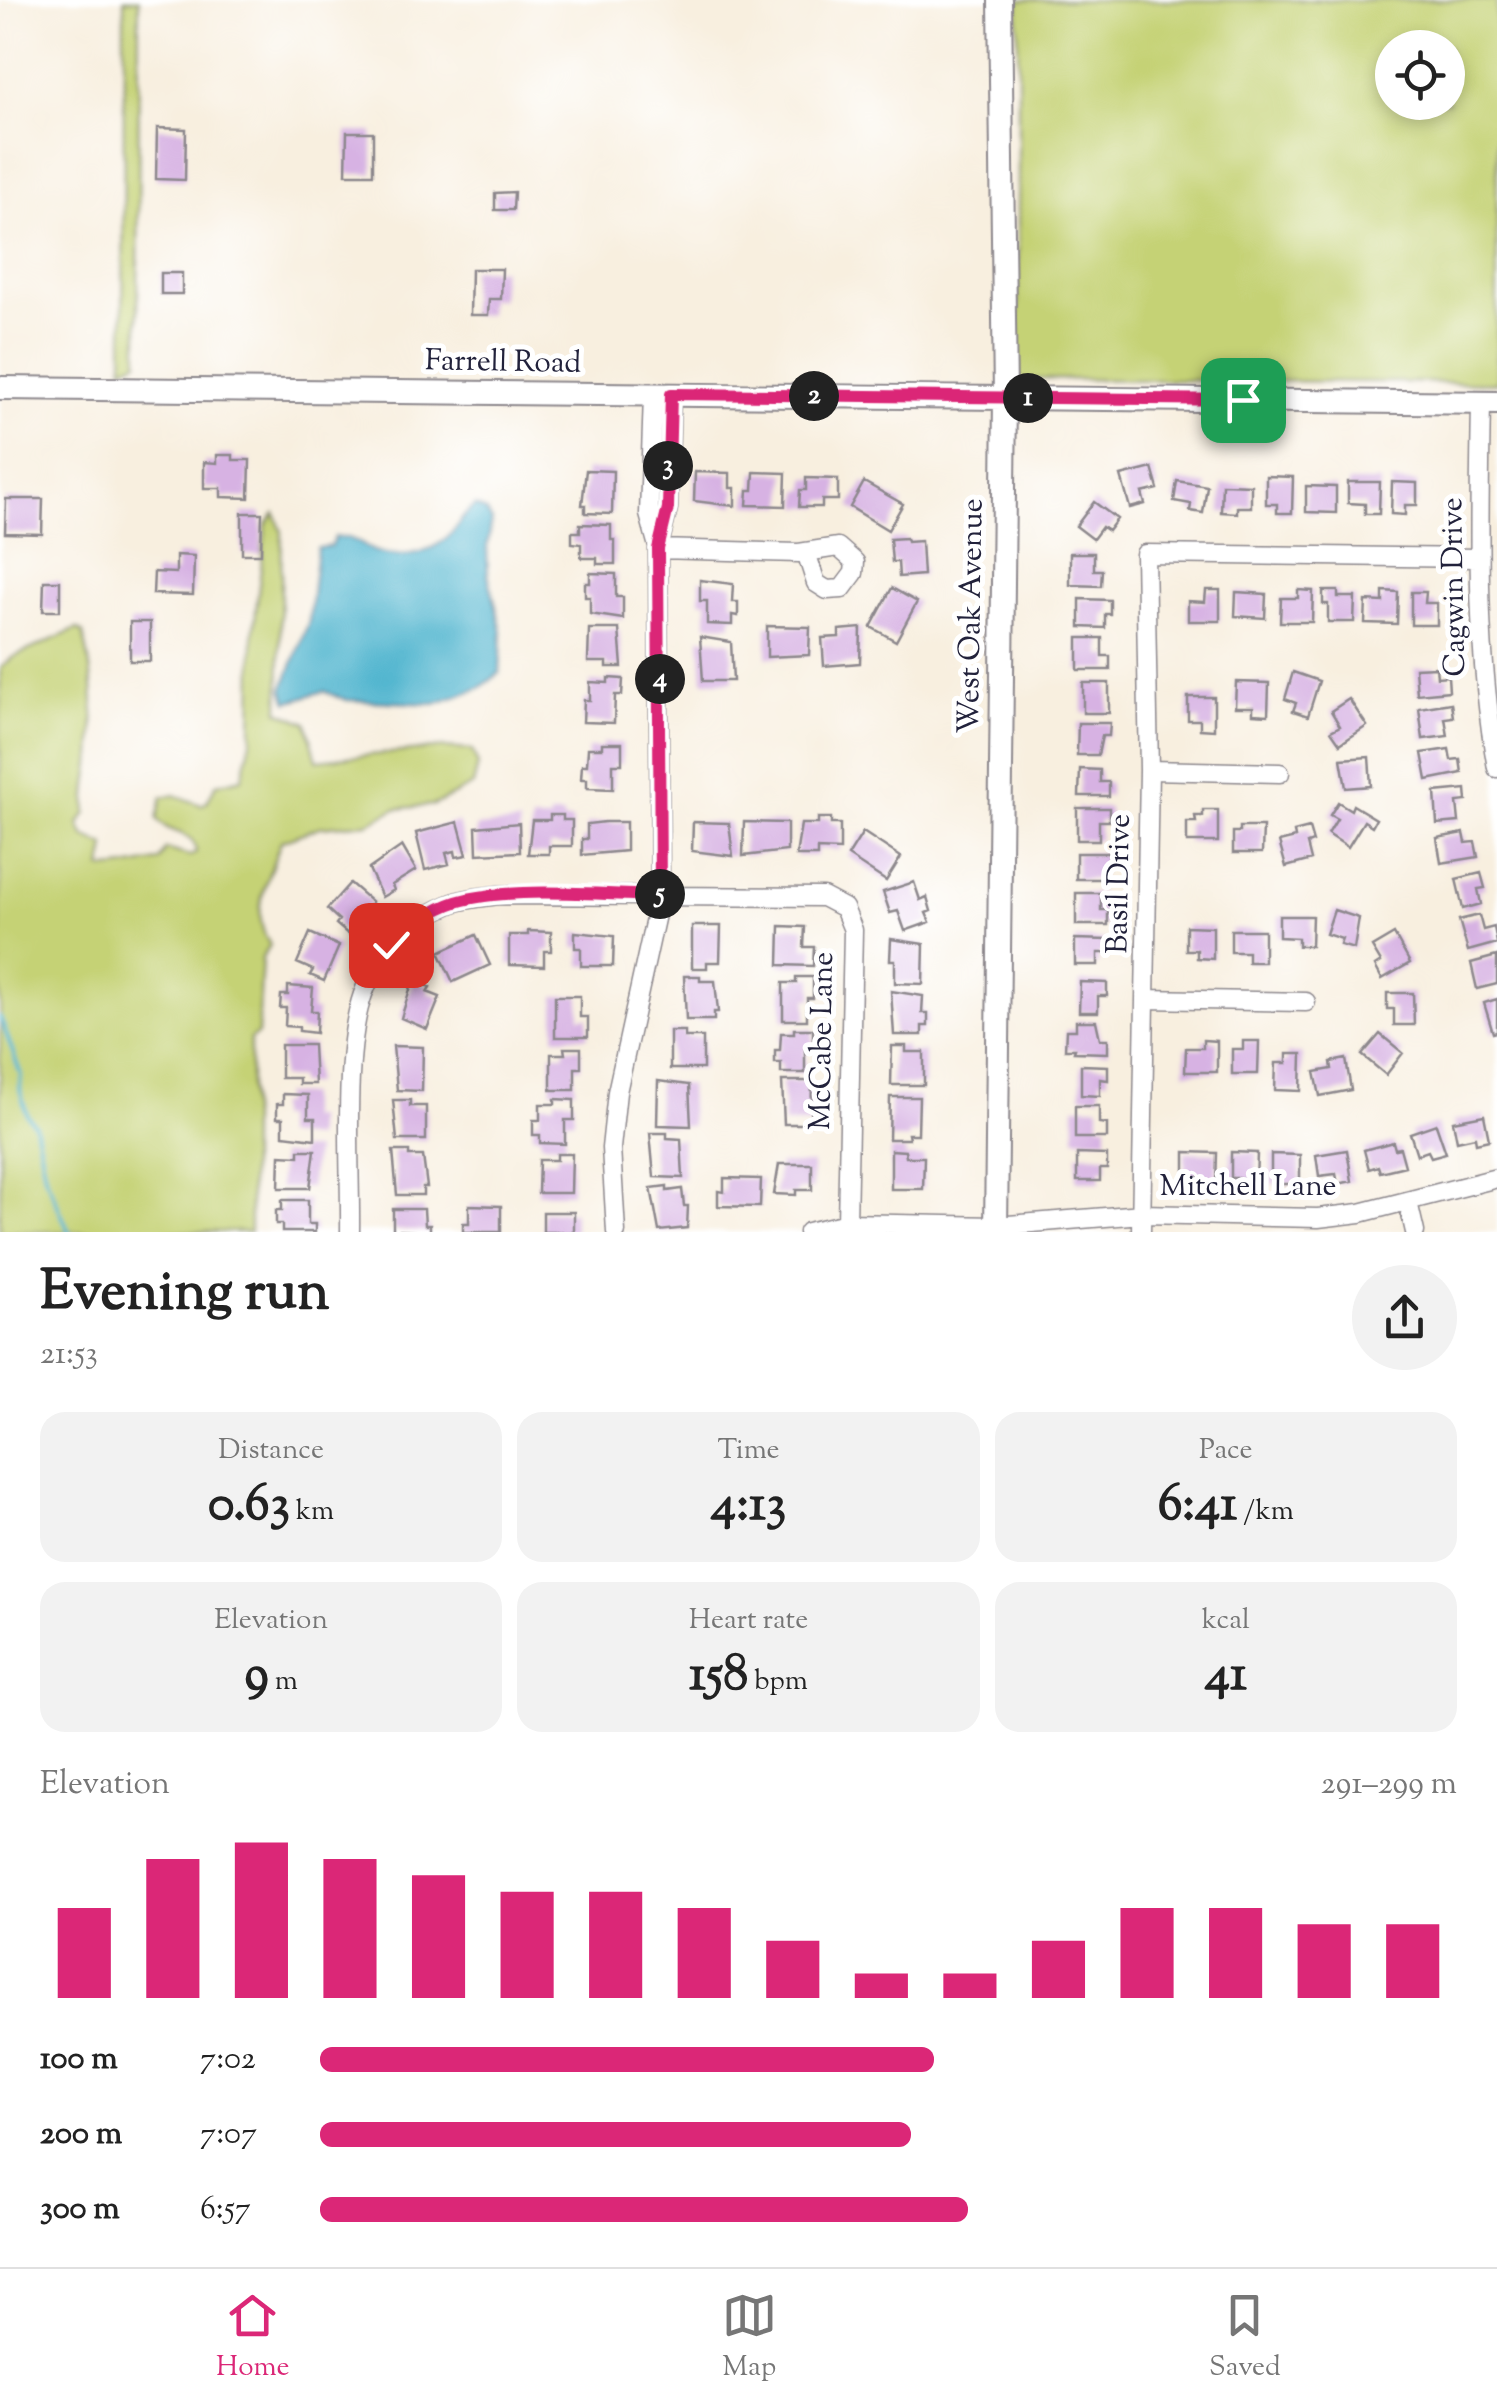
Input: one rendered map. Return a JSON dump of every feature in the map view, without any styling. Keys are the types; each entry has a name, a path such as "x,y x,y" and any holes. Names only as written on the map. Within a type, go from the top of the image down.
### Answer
{"street":[{"name":"West Oak Avenue","path":"996,1229 1005,398 1000,0"},
{"name":"Farrell Road","path":"0,388 1489,403"},
{"path":"616,1232 611,1148 616,1092 660,896 658,549 650,514 662,395"},
{"name":"Cagwin Drive","path":"1489,403 1478,558 1482,668 1497,768"},
{"path":"658,549 806,552"},
{"name":"Basil Drive","path":"1141,1223 1149,770 1145,554 1478,558"},
{"path":"1149,770 1280,773"},
{"name":"McCabe Lane","path":"350,1232 352,1049 364,993 391,945 424,918 455,902 498,895 823,897 844,908 853,930 847,1222"},
{"path":"1145,999 1306,1002"},
{"name":"Mitchell Lane","path":"808,1232 847,1222 996,1229 1318,1218 1360,1213 1497,1178"},
{"path":"1408,1202 1415,1232"}],"green space":[{"path":"124,0 139,0 138,361 123,368"},
{"path":"1018,0 1497,0 1497,383 1018,379"},
{"path":"275,513 282,532 279,711 307,723 317,760 443,748 472,750 478,765 473,785 434,805 395,809 368,823 320,827 281,841 263,894 261,919 270,945 262,958 258,1034 250,1039 250,1232 0,1232 0,668 13,657 77,629 83,633 93,711 87,813 79,824 84,836 106,846 102,869 159,861 166,849 190,856 196,853 187,836 157,819 162,797 175,795 201,805 207,802 216,784 242,778 252,737 253,636 266,525"}],"water":[{"path":"475,506 486,511 492,521 487,547 488,574 502,631 500,673 480,688 435,704 346,700 324,691 288,702 283,689 309,621 317,548 331,546 335,537 350,539 380,553 420,552 447,538"}],"building":[{"path":"157,128 186,129 185,180 156,179"},
{"path":"347,132 373,132 373,174 346,174"},
{"path":"514,192 513,210 495,210 495,193"},
{"path":"471,269 502,269 501,299 489,299 488,315 470,315"},
{"path":"161,273 182,273 182,294 161,294"},
{"path":"217,455 250,460 249,498 221,497 221,488 204,488 204,462 217,463"},
{"path":"1152,468 1158,489 1142,493 1145,504 1130,508 1121,476"},
{"path":"586,470 613,471 612,514 585,513 582,505"},
{"path":"695,472 730,473 735,506 694,501"},
{"path":"754,472 786,473 785,506 747,505"},
{"path":"1266,476 1293,477 1292,513 1277,513 1277,504 1266,504"},
{"path":"806,478 838,479 838,500 822,500 822,507 799,507 800,490 806,490"},
{"path":"1177,481 1207,486 1203,513 1190,511 1191,504 1174,501"},
{"path":"864,482 903,504 888,530 850,507"},
{"path":"1348,482 1380,482 1379,514 1365,514 1365,504 1348,503"},
{"path":"1392,482 1417,483 1417,505 1405,505 1405,515 1391,514"},
{"path":"1222,484 1251,485 1251,507 1237,507 1237,513 1221,512"},
{"path":"1306,486 1336,487 1336,513 1306,512"},
{"path":"6,499 43,499 42,534 5,533"},
{"path":"1094,502 1117,519 1108,531 1102,527 1093,539 1076,526"},
{"path":"242,513 262,513 261,554 242,554"},
{"path":"580,524 611,525 615,564 597,564 597,558 581,558 581,544 572,543 572,532 580,532"},
{"path":"906,538 907,542 921,541 923,575 899,577 898,562 892,562 890,539"},
{"path":"1070,553 1094,553 1094,570 1102,570 1101,586 1070,585"},
{"path":"176,555 194,556 193,595 153,594 154,572 176,573"},
{"path":"590,573 616,574 616,597 623,597 623,619 590,614 585,583 590,583"},
{"path":"700,580 733,584 732,602 738,602 738,616 732,615 732,625 707,624 707,601 700,601"},
{"path":"44,581 60,581 60,611 43,611"},
{"path":"892,588 917,602 896,641 871,627"},
{"path":"1206,590 1220,590 1220,621 1188,621 1188,601 1205,602"},
{"path":"1298,590 1313,591 1312,622 1280,622 1281,598 1298,598"},
{"path":"1323,591 1338,591 1338,597 1355,597 1354,622 1328,622"},
{"path":"1383,591 1398,592 1397,624 1365,623 1366,601 1383,602"},
{"path":"1236,592 1266,594 1265,618 1235,616"},
{"path":"1411,592 1426,592 1425,603 1437,603 1437,625 1411,625"},
{"path":"1080,599 1110,600 1105,628 1080,627"},
{"path":"130,622 150,622 150,661 130,661"},
{"path":"767,626 810,627 809,655 767,657"},
{"path":"861,628 860,663 824,666 822,638 839,637 839,630"},
{"path":"589,629 619,629 622,667 588,662"},
{"path":"700,637 731,642 733,681 703,681"},
{"path":"1078,638 1102,638 1102,656 1110,656 1110,670 1078,670"},
{"path":"1436,667 1437,677 1448,676 1449,691 1417,694 1415,668"},
{"path":"1293,672 1319,681 1308,716 1293,711 1296,703 1285,699"},
{"path":"608,678 623,679 622,695 615,695 614,723 583,722 584,700 590,700 590,682 608,683"},
{"path":"1236,682 1269,683 1268,715 1253,714 1253,707 1235,707"},
{"path":"1083,683 1109,683 1109,713 1083,713"},
{"path":"1188,697 1214,697 1214,730 1200,729 1200,720 1188,720"},
{"path":"1349,699 1367,726 1340,744 1331,731 1340,726 1331,711"},
{"path":"1451,703 1453,717 1445,718 1448,736 1423,739 1419,708"},
{"path":"1078,723 1110,723 1109,736 1102,736 1098,755 1077,755"},
{"path":"602,743 622,743 622,764 613,764 613,789 587,788 587,779 581,779 582,765 587,765 588,748 602,748"},
{"path":"1449,749 1451,760 1460,759 1462,773 1427,780 1422,753"},
{"path":"1369,757 1371,786 1346,788 1341,759"},
{"path":"1080,769 1100,770 1100,782 1109,782 1109,796 1079,796"},
{"path":"1466,789 1467,801 1457,802 1459,822 1437,824 1435,792"},
{"path":"1338,802 1351,810 1353,805 1376,819 1372,826 1364,821 1348,847 1328,834 1337,819 1330,815"},
{"path":"1077,808 1109,808 1109,821 1099,821 1099,840 1077,840"},
{"path":"1203,810 1218,810 1218,842 1187,842 1187,822 1196,822 1195,816 1203,816"},
{"path":"550,815 572,820 572,846 549,846 549,854 528,854 532,820 550,820"},
{"path":"818,818 831,818 831,824 840,824 840,850 817,849 817,856 796,856 801,824 818,824"},
{"path":"458,822 467,855 456,857 455,851 446,853 449,864 425,870 416,833"},
{"path":"626,822 626,851 582,855 587,824"},
{"path":"693,822 729,823 733,856 692,851"},
{"path":"744,822 787,823 787,851 743,856"},
{"path":"519,823 520,852 477,854 476,827"},
{"path":"1240,827 1263,827 1262,853 1233,853 1233,832 1240,832"},
{"path":"1309,828 1313,842 1307,844 1311,860 1286,867 1279,842 1295,838 1294,832"},
{"path":"863,832 901,857 886,881 848,856"},
{"path":"1464,833 1466,843 1475,842 1478,857 1441,863 1437,838"},
{"path":"402,846 416,870 392,885 394,890 382,897 369,869"},
{"path":"1076,853 1109,853 1109,867 1102,867 1102,879 1076,879"},
{"path":"1481,873 1485,888 1478,889 1481,904 1463,909 1456,879"},
{"path":"914,882 920,900 927,897 930,922 905,931 898,911 890,913 883,892"},
{"path":"350,883 372,902 349,935 327,909"},
{"path":"1076,893 1101,893 1101,910 1108,910 1108,925 1076,925"},
{"path":"1334,910 1359,918 1354,949 1340,945 1342,939 1326,934"},
{"path":"1479,915 1483,930 1494,927 1497,943 1468,951 1459,920"},
{"path":"1279,916 1312,916 1311,946 1298,946 1298,938 1279,937"},
{"path":"692,926 721,926 720,962 707,962 707,968 692,968"},
{"path":"780,926 805,927 804,947 814,947 813,966 779,965"},
{"path":"1186,926 1213,927 1213,959 1197,958 1197,950 1186,950"},
{"path":"1231,930 1264,930 1264,962 1248,962 1248,952 1231,952"},
{"path":"528,931 551,932 551,951 544,951 544,966 509,965 509,935 528,935"},
{"path":"575,932 614,936 613,966 581,966 581,948 575,948"},
{"path":"310,933 339,946 324,981 310,975 313,970 297,963"},
{"path":"1394,934 1410,963 1382,979 1375,966 1381,962 1372,947"},
{"path":"476,935 490,965 453,982 439,952"},
{"path":"891,939 924,944 923,984 895,983"},
{"path":"1075,939 1108,940 1108,953 1098,953 1098,965 1075,965"},
{"path":"1497,956 1497,984 1477,989 1471,963"},
{"path":"684,976 715,981 718,1012 714,1012 714,1020 686,1020"},
{"path":"796,977 813,977 813,998 807,998 807,1020 783,1020 783,983 796,983"},
{"path":"413,980 430,987 427,992 440,997 427,1029 401,1018"},
{"path":"1080,982 1107,983 1107,996 1098,996 1098,1012 1079,1012"},
{"path":"288,986 313,988 311,1011 317,1011 316,1033 285,1026 286,1008 280,1008 281,995 288,995"},
{"path":"891,991 923,996 922,1013 928,1013 928,1026 922,1026 922,1035 894,1035"},
{"path":"1387,993 1413,993 1414,1025 1394,1025 1394,1009 1387,1009"},
{"path":"555,996 580,996 580,1017 588,1017 588,1037 555,1037"},
{"path":"1497,999 1497,1032 1493,1033 1484,1003"},
{"path":"1076,1021 1096,1021 1100,1039 1108,1039 1108,1053 1065,1049 1066,1030 1076,1030"},
{"path":"794,1029 813,1029 813,1050 805,1049 805,1073 781,1073 781,1063 775,1063 775,1050 780,1050 781,1033 794,1033"},
{"path":"670,1031 685,1031 685,1037 703,1037 703,1069 670,1069"},
{"path":"1380,1034 1403,1053 1386,1075 1362,1055"},
{"path":"1203,1040 1217,1041 1217,1072 1185,1072 1186,1048 1203,1048"},
{"path":"1243,1041 1259,1041 1258,1074 1232,1074 1232,1049 1243,1049"},
{"path":"281,1045 313,1045 315,1084 299,1084 299,1078 281,1078"},
{"path":"393,1046 423,1047 422,1091 397,1090"},
{"path":"892,1046 906,1046 906,1052 924,1052 924,1085 891,1085"},
{"path":"564,1048 581,1048 581,1068 575,1068 575,1090 551,1090 551,1054 565,1054"},
{"path":"1287,1054 1302,1054 1301,1091 1275,1090 1276,1063 1287,1063"},
{"path":"1346,1059 1351,1090 1320,1096 1315,1072 1332,1069 1331,1062"},
{"path":"1081,1065 1108,1066 1108,1080 1100,1079 1100,1096 1081,1095"},
{"path":"658,1081 689,1085 691,1126 657,1125"},
{"path":"782,1081 812,1081 811,1124 784,1124"},
{"path":"283,1094 308,1095 308,1118 315,1118 315,1139 283,1135 283,1118 277,1118 277,1104 283,1104"},
{"path":"890,1097 919,1097 918,1134 908,1134 909,1139 889,1139"},
{"path":"555,1099 574,1100 574,1120 565,1120 565,1144 540,1143 540,1135 533,1135 533,1120 540,1120 540,1104 555,1104"},
{"path":"393,1100 410,1100 410,1106 426,1106 426,1140 397,1140"},
{"path":"1075,1106 1099,1106 1099,1123 1107,1124 1107,1138 1075,1138"},
{"path":"1484,1115 1489,1140 1476,1143 1475,1137 1457,1141 1453,1121"},
{"path":"1436,1124 1446,1153 1431,1157 1428,1151 1417,1155 1410,1133"},
{"path":"650,1133 667,1133 667,1138 681,1139 683,1178 654,1177"},
{"path":"1393,1142 1395,1149 1400,1148 1405,1166 1380,1172 1378,1166 1369,1169 1364,1150"},
{"path":"299,1150 315,1150 310,1188 279,1188 280,1155 299,1156"},
{"path":"891,1150 905,1151 906,1157 924,1157 923,1189 891,1189"},
{"path":"1347,1150 1352,1181 1338,1184 1336,1174 1319,1176 1316,1155"},
{"path":"393,1151 423,1156 427,1187 423,1187 423,1195 397,1195"},
{"path":"1185,1152 1217,1153 1216,1185 1202,1185 1202,1177 1185,1177"},
{"path":"1231,1152 1257,1153 1256,1185 1242,1185 1242,1178 1231,1178"},
{"path":"557,1154 572,1154 571,1193 538,1193 539,1160 557,1160"},
{"path":"1077,1154 1107,1155 1107,1169 1100,1169 1100,1181 1077,1181"},
{"path":"1271,1154 1300,1155 1300,1184 1271,1184"},
{"path":"779,1164 812,1164 812,1190 796,1190 796,1195 774,1194"},
{"path":"724,1178 761,1179 760,1207 718,1206 718,1191 724,1192"},
{"path":"667,1186 667,1191 682,1189 684,1206 688,1206 687,1228 659,1231 651,1188"},
{"path":"282,1200 308,1200 308,1224 315,1224 315,1232 282,1232 282,1224 276,1224 276,1210 282,1210"},
{"path":"469,1205 501,1206 501,1232 463,1232 463,1223 469,1223"},
{"path":"393,1209 424,1209 425,1225 430,1225 430,1232 393,1230"},
{"path":"543,1212 574,1212 574,1232 543,1232"}],"waterway":[{"path":"0,1017 21,1075 20,1089 27,1115 35,1125 45,1175 69,1232"}],"route":[{"path":"391,945 424,918 455,902 498,895 660,896 658,549 668,508 671,394 1243,400"}]}
